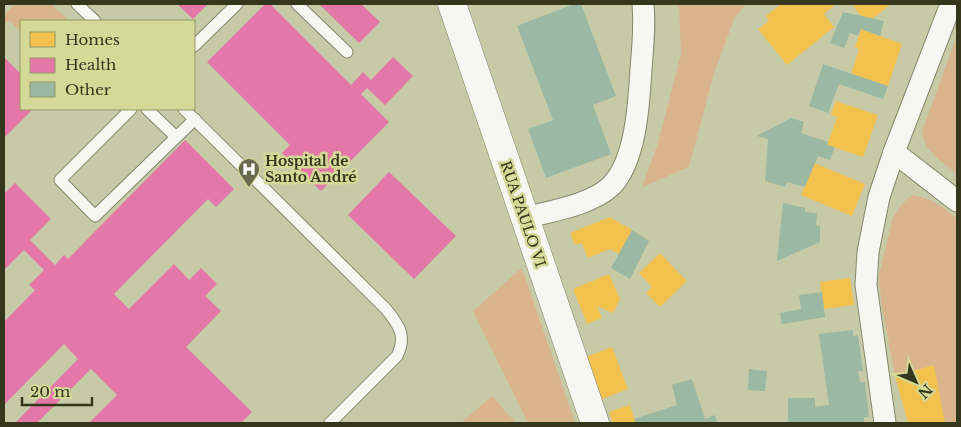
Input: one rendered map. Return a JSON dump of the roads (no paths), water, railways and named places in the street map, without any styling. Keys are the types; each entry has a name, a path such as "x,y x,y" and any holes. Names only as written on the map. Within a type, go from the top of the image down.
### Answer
{"main road":[{"name":"RUA PAULO VI","path":"452,4 595,423"}],"street":[{"path":"525,218 576,204 598,194 610,186 621,173 628,157 638,111 645,22 643,4"},
{"path":"885,423 866,285 872,224 894,152 951,4"},
{"path":"894,152 957,201"}],"lane":[{"path":"77,4 94,20"},
{"path":"195,45 237,4"},
{"path":"297,4 347,52"},
{"path":"130,110 60,180 95,216 195,119"},
{"path":"148,110 176,137"},
{"path":"185,110 386,309 400,330 403,338 402,346 397,356 330,423"}],"place":[{"name":"Hospital de Santo André","path":"249,188"}]}
